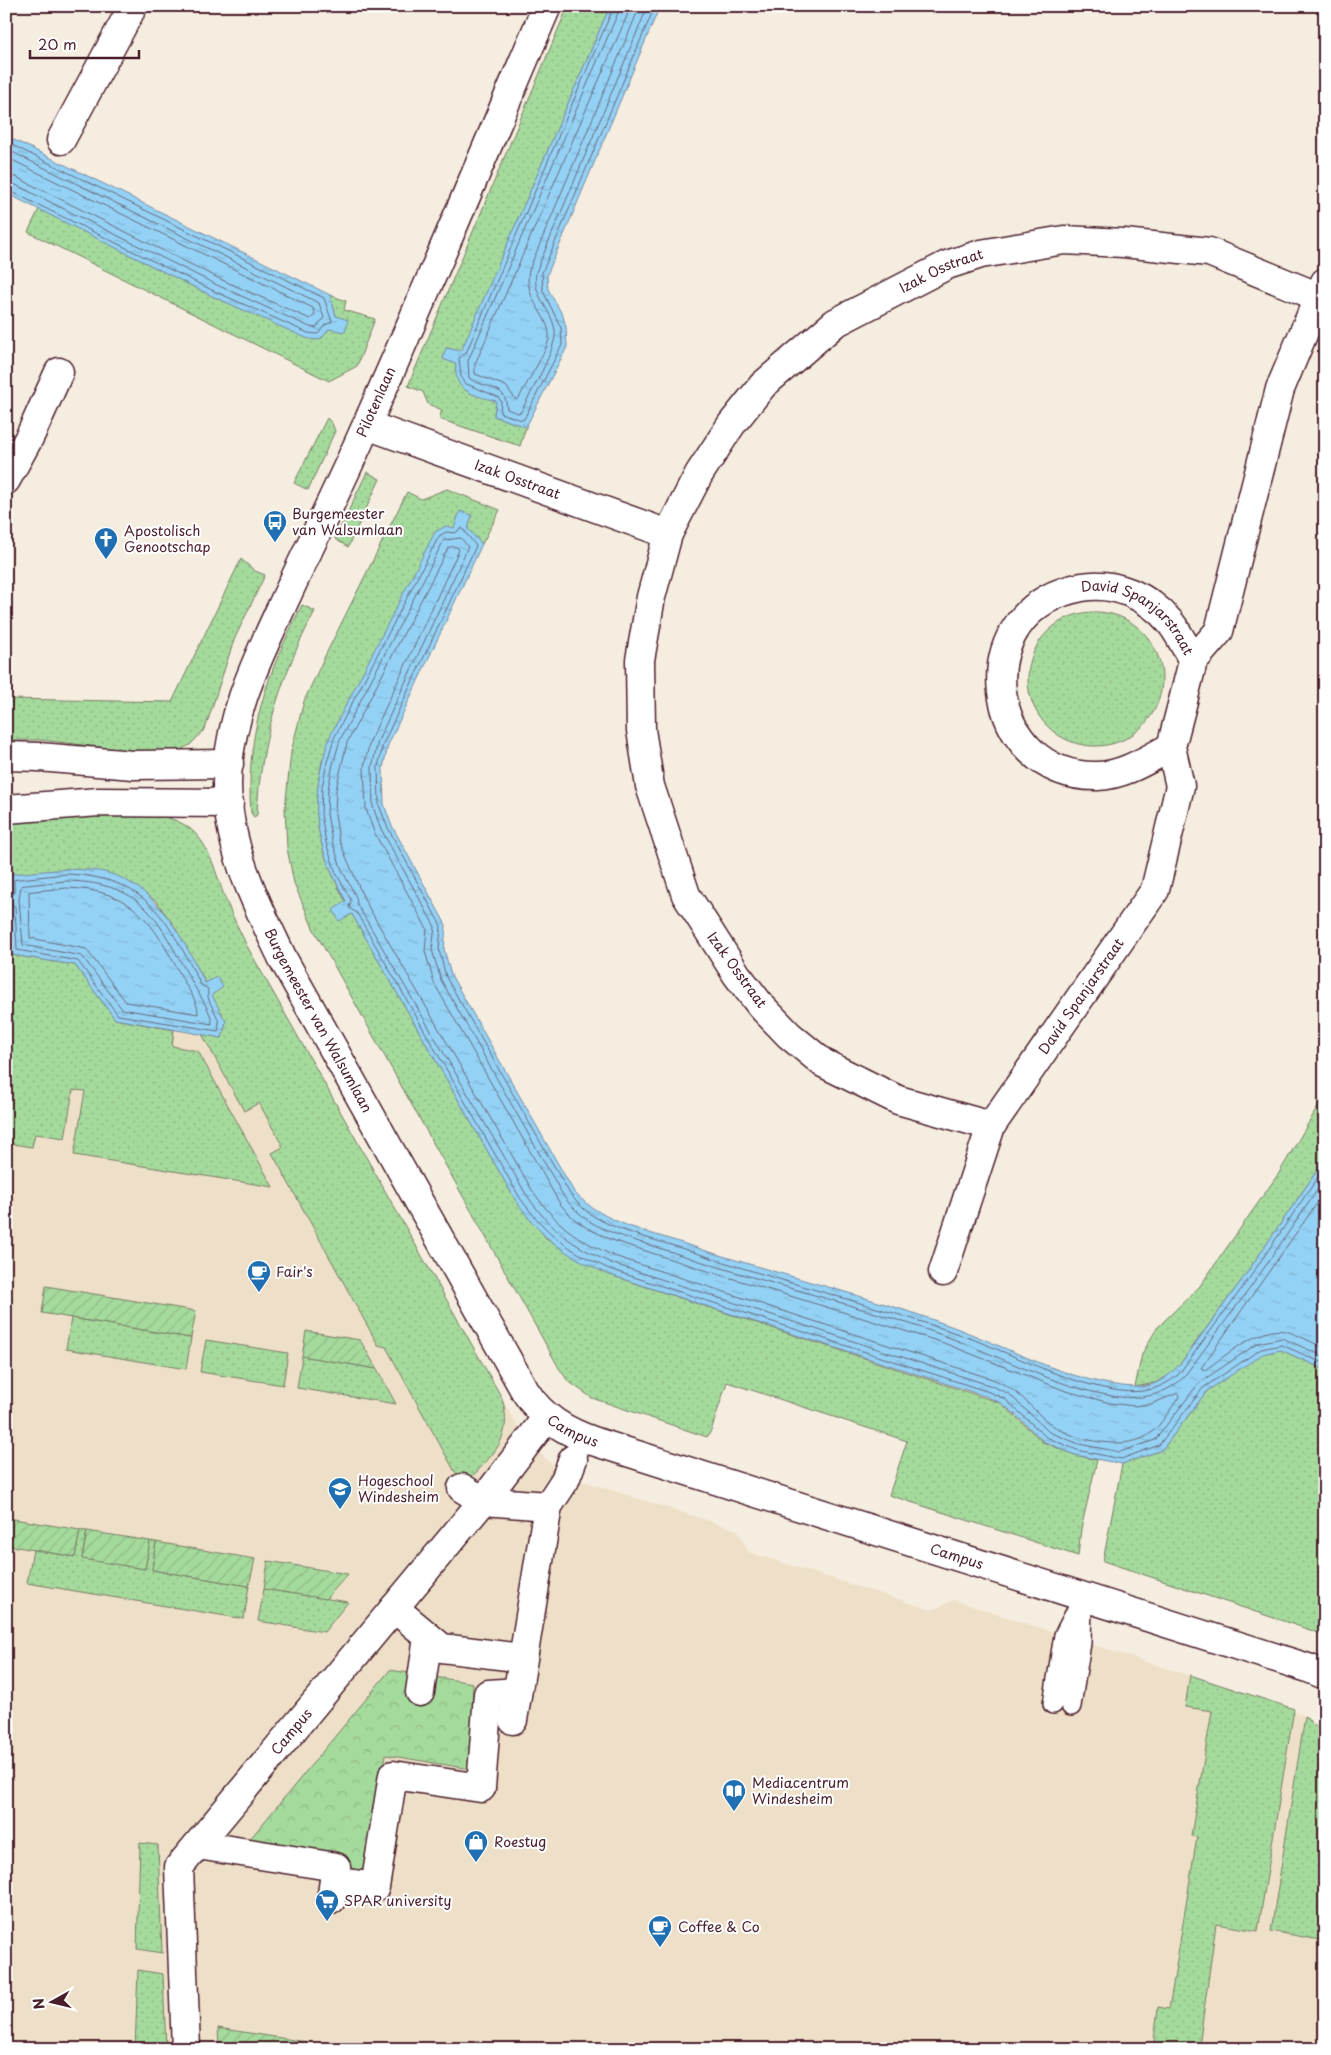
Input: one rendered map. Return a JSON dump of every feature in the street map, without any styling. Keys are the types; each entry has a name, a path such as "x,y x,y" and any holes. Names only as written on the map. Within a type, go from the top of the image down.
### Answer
{"street":[{"name":"Pilotenlaan","path":"229,803 229,764 234,726 244,690 263,644 367,425 547,6"},
{"path":"61,140 125,8"},
{"name":"Izak Osstraat","path":"991,1126 898,1100 823,1063 789,1035 762,1006 737,975 686,895 650,786 642,730 640,660 651,597 668,534 699,474 731,425 763,385 835,323 946,265 980,254 1064,240 1124,243 1209,252 1322,290"},
{"name":"David Spanjarstraat","path":"991,1126 1155,890 1180,786 1172,747 1193,661 1219,630 1280,389 1322,290"},
{"path":"9,470 30,436 59,372"},
{"name":"Izak Osstraat","path":"367,425 668,534"},
{"name":"David Spanjarstraat","path":"1172,747 1127,770 1098,776 1068,772 1041,759 1020,739 1005,712 1000,683 1005,652 1016,627 1036,605 1063,591 1092,585 1122,589 1148,602 1170,622 1193,661"},
{"path":"6,756 39,756 133,765 229,764"},
{"path":"6,809 99,802 229,803"},
{"name":"Burgemeester van Walsumlaan","path":"229,803 230,825 243,872 284,959 525,1391 547,1418"},
{"path":"942,1272 991,1126"},
{"name":"Campus","path":"186,2049 173,1964 180,1867 338,1658 394,1608 472,1495 547,1418 581,1437 1082,1598 1193,1630 1308,1668 1325,1676"},
{"path":"513,1720 548,1506 565,1480 573,1459"},
{"path":"472,1495 548,1506"},
{"path":"394,1608 442,1648 522,1658"},
{"path":"420,1692 428,1637"},
{"path":"198,1844 336,1866 333,1890 375,1887 393,1775 481,1788 488,1694 517,1692"}],"lane":[{"path":"1062,1705 1064,1635 1082,1598"}],"shaded area":[{"name":"Hogeschool Windesheim","path":"6,938 203,994 494,1386 525,1439 563,1475 738,1530 748,1552 932,1610 953,1600 1259,1698 1303,1715 1325,1739 1325,2049 6,2049"}],"green space":[{"path":"568,6 610,6 461,352 447,348 443,359 457,363 455,371 469,392 496,401 494,416 526,427 520,446 439,419 442,410 428,404 423,392 408,386"},
{"path":"39,209 212,296 315,340 322,338 329,328 345,332 336,316 330,295 346,301 344,310 375,319 357,366 329,381 28,232"},
{"path":"327,418 332,423 335,431 308,490 294,483"},
{"path":"367,472 380,479 348,547 335,539"},
{"path":"447,489 500,510 482,544 468,529 460,512 454,528 322,761 317,800 317,817 323,850 346,902 339,920 352,914 516,1201 546,1238 607,1274 1001,1403 1043,1442 1075,1455 1097,1460 1081,1529 1078,1556 889,1495 907,1441 727,1382 711,1431 707,1437 592,1398 568,1381 559,1368 313,928 294,883 287,848 285,809 291,752 304,701 407,492 421,499"},
{"path":"241,559 255,571 265,575 234,640 205,729 190,745 178,751 156,754 42,740 6,740 6,699 172,702"},
{"path":"302,605 315,611 292,660 274,710 263,761 257,815 254,817 251,813 250,784 255,731 269,680"},
{"path":"1095,612 1121,617 1132,623 1142,632 1151,642 1157,653 1162,679 1157,705 1151,716 1142,726 1132,735 1121,741 1095,746 1069,741 1058,735 1048,726 1039,716 1033,705 1028,679 1033,653 1039,642 1048,632 1058,623 1069,617"},
{"path":"84,812 135,813 165,817 180,822 192,830 207,851 229,909 248,948 502,1398 505,1424 499,1445 467,1482 455,1472 386,1347 378,1345 272,1153 283,1147 259,1103 244,1111 202,1034 222,1038 226,1022 211,995 217,977 206,983 173,924 156,901 108,873 66,869 9,878 10,893 6,894 6,819"},
{"path":"6,906 10,906 12,955 75,965 115,1019 174,1030 172,1046 198,1051 273,1187 74,1155 85,1091 73,1090 65,1138 35,1134 32,1147 6,1143"},
{"path":"1325,1095 1325,1159 1244,1277 1174,1372 1155,1383 1135,1387 1142,1354 1157,1328 1200,1286 1279,1173"},
{"path":"46,1286 196,1311 191,1338 42,1313"},
{"path":"71,1318 191,1338 186,1369 66,1349"},
{"path":"306,1331 360,1340 377,1369 302,1356"},
{"path":"206,1340 288,1353 283,1385 200,1372"},
{"path":"1281,1350 1325,1370 1325,1635 1103,1561 1122,1464 1162,1450 1207,1391 1263,1353"},
{"path":"302,1356 377,1369 396,1404 297,1388"},
{"path":"8,1518 80,1530 75,1557 6,1545"},
{"path":"80,1530 87,1531 82,1558 145,1569 150,1541 156,1542 152,1570 249,1586 244,1619 27,1583 33,1550 75,1557"},
{"path":"87,1531 150,1541 145,1569 82,1559"},
{"path":"156,1542 255,1559 249,1586 152,1570"},
{"path":"268,1561 348,1574 326,1599 264,1589"},
{"path":"264,1589 348,1602 324,1632 258,1621"},
{"path":"390,1670 473,1683 471,1769 386,1755 366,1872 245,1845"},
{"path":"1190,1675 1294,1709 1258,1931 1216,1924 1199,2046 1213,2049 1153,2049 1158,2007 1169,2009 1197,1837 1191,1836 1212,1711 1185,1707"},
{"path":"1305,1716 1325,1736 1325,1941 1271,1931"},
{"path":"140,1843 158,1845 162,1953 137,1949"},
{"path":"138,1970 163,1974 166,2049 135,2049"},
{"path":"218,2028 306,2042 304,2049 219,2049"}],"water":[{"path":"610,6 660,6 547,275 548,289 563,316 566,327 567,347 526,427 494,416 496,401 466,391 458,381 456,364 443,359 446,348 461,351"},
{"path":"6,136 330,295 336,316 348,320 345,332 329,329 320,339 306,338 212,296 6,193"},
{"path":"460,511 472,515 468,529 482,544 388,745 383,768 384,804 391,824 446,925 444,949 451,975 574,1192 585,1203 612,1219 640,1230 916,1314 948,1325 1063,1372 1111,1384 1142,1387 1162,1379 1184,1359 1244,1277 1325,1159 1325,1370 1281,1350 1263,1354 1207,1391 1162,1450 1122,1464 1075,1455 1043,1441 1015,1414 1001,1403 988,1397 607,1274 566,1252 536,1227 516,1201 352,914 339,921 333,910 346,901 326,859 317,821 319,781 330,736 435,532 446,526 454,528"},
{"path":"66,869 93,870 108,873 126,880 142,890 156,903 179,933 205,983 217,977 223,987 212,995 226,1022 222,1038 115,1019 75,965 12,955 10,906 6,906 6,894 10,893 9,878 12,874"}],"place":[{"name":"Burgemeester van Walsumlaan","path":"275,543"},
{"name":"Apostolisch Genootschap","path":"106,560"},
{"name":"Fair's","path":"259,1293"},
{"name":"Hogeschool Windesheim","path":"340,1510"},
{"name":"Mediacentrum Windesheim","path":"734,1812"},
{"name":"Roestug","path":"476,1863"},
{"name":"SPAR university","path":"327,1922"},
{"name":"Coffee & Co","path":"660,1948"}]}
